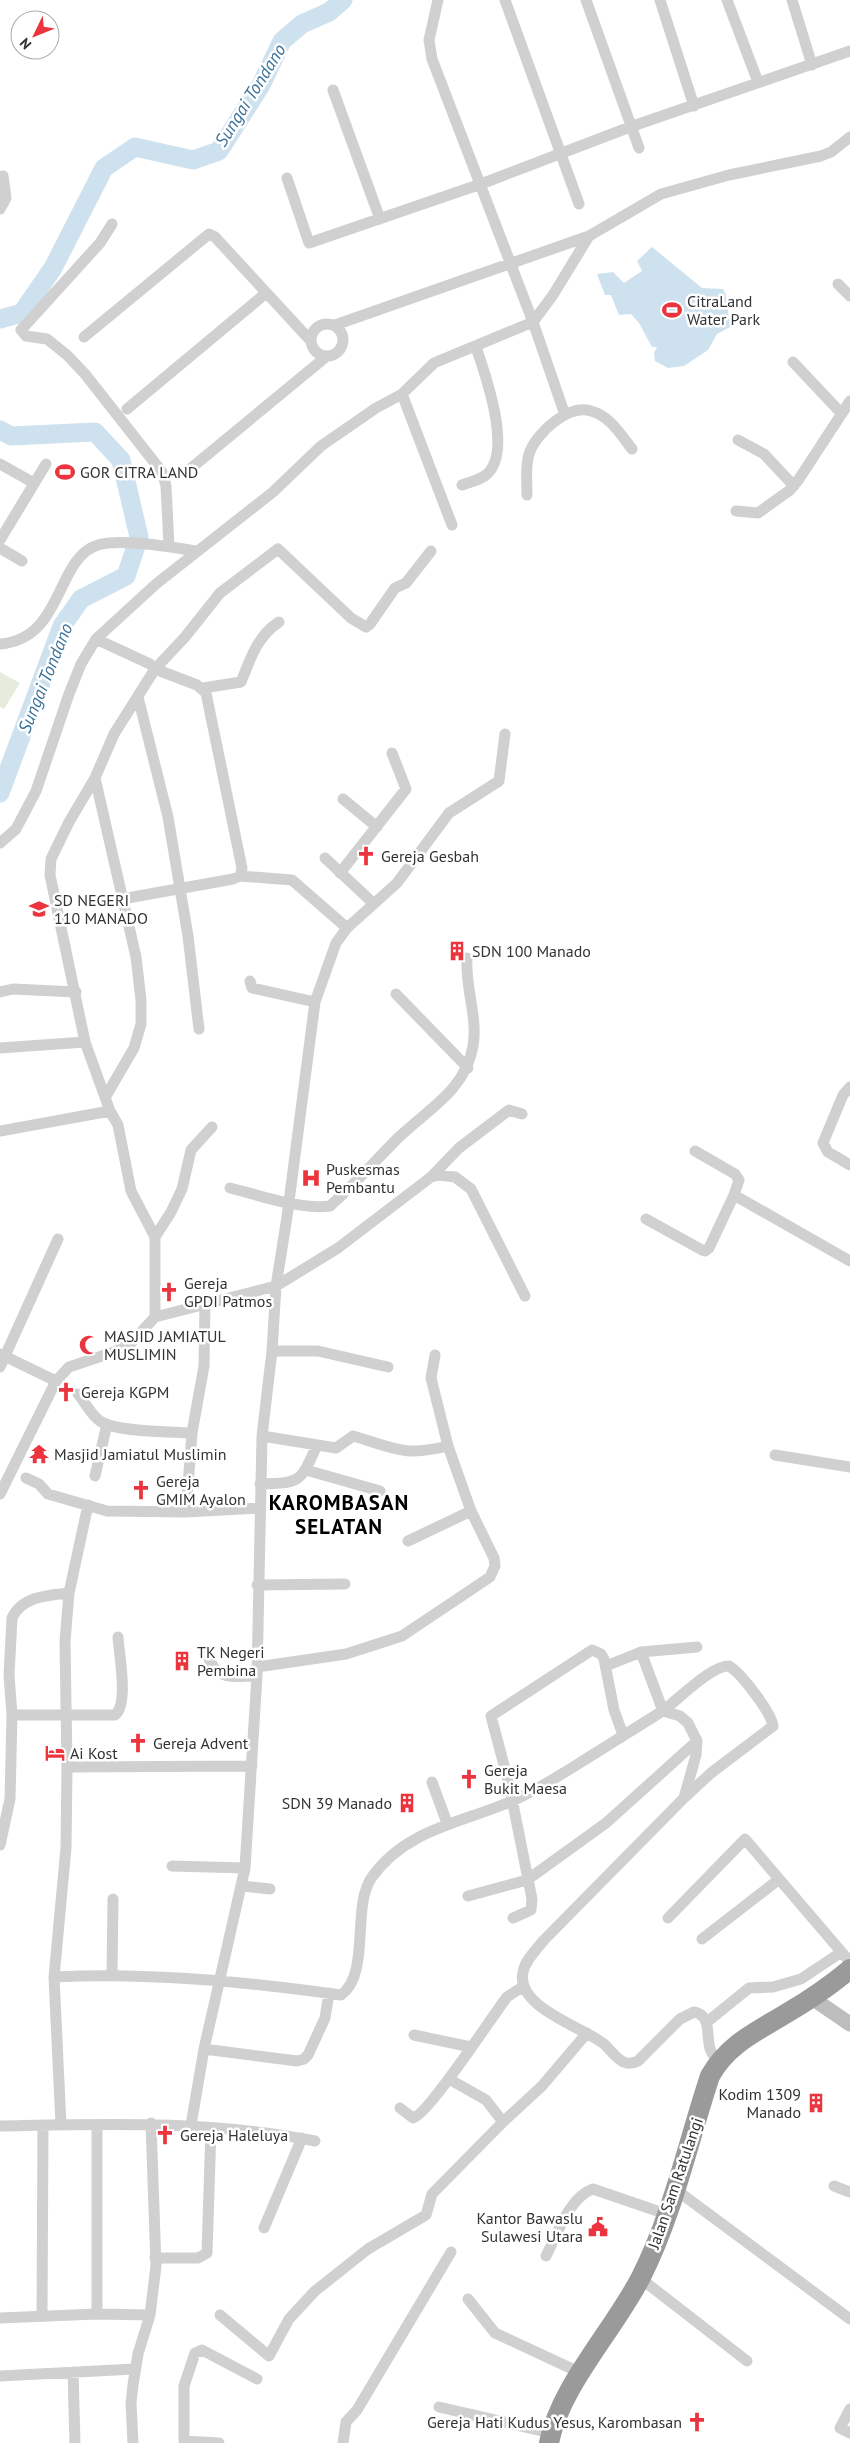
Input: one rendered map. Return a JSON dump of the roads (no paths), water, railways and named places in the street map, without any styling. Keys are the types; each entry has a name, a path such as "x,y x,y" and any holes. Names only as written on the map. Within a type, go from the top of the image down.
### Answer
{"highway":[{"name":"Jalan Sam Ratulangi","path":"550,2438 568,2392 640,2278 666,2214 710,2076 719,2060 744,2038 812,1998 845,1961"}],"main road":[{"path":"812,1998 850,2024"}],"street":[{"path":"438,0 429,40 429,49 533,322 565,415"},
{"path":"505,0 578,204"},
{"path":"586,0 639,148"},
{"path":"660,0 694,106"},
{"path":"727,0 758,82"},
{"path":"792,0 812,65"},
{"path":"287,178 309,243 481,184 560,152 630,127 850,51"},
{"path":"333,90 380,219"},
{"path":"335,325 509,262 589,236 661,194 729,175 821,156 831,152 850,137"},
{"path":"0,209 6,198 3,176"},
{"path":"112,224 100,243 21,330 26,336 47,339 67,355 85,374 162,472 166,486 169,546"},
{"path":"84,337 209,234 215,237 265,294 310,340 315,352 327,356"},
{"path":"0,843 16,829 36,791 69,694 81,664 96,639 156,584 273,492 321,446 376,408 402,394 434,363 533,322 553,296 589,236"},
{"path":"838,284 850,296"},
{"path":"127,409 265,294"},
{"path":"190,469 327,356 337,353 343,344 342,333 335,325 329,323 318,325 311,334 310,340"},
{"path":"462,485 488,473 492,468 497,445 497,421 476,346"},
{"path":"793,362 841,413"},
{"path":"402,394 452,525"},
{"path":"736,511 758,513 794,486 850,401"},
{"path":"527,495 526,465 530,452 542,434 565,415 577,411 590,410 616,427 632,449"},
{"path":"738,440 764,454 794,486"},
{"path":"0,464 34,483"},
{"path":"0,540 46,464"},
{"path":"0,644 18,640 36,629 53,606 82,555 96,545 108,542 169,546 196,551"},
{"path":"0,548 22,561"},
{"path":"155,1317 154,1237 131,1191 124,1165 121,1136 85,1042 50,875 51,859 69,822 95,778 114,734 155,669 185,637 220,593 278,549 351,618 362,626 366,626 370,624 395,588 406,583 431,551"},
{"path":"96,639 150,664 155,669 203,688 241,682 254,650 269,629 279,622"},
{"path":"203,688 208,698 225,780 242,868 240,876"},
{"path":"138,697 168,817 181,889 200,1029"},
{"path":"190,2125 204,2050 221,1982 245,1868 257,1671 262,1436 272,1351 276,1286 315,1002 336,943 347,928 397,883 449,813 499,781 505,734"},
{"path":"340,873 406,789 392,753"},
{"path":"95,778 136,957 141,1024 134,1048 106,1096"},
{"path":"343,799 376,827"},
{"path":"325,858 373,903"},
{"path":"122,899 240,876 292,880 347,928"},
{"path":"230,1188 289,1202 330,1206 400,1136 444,1099 468,1068 473,1044 474,1025 466,970 467,958"},
{"path":"250,981 252,988 315,1002"},
{"path":"0,992 13,989 76,992"},
{"path":"396,994 468,1068"},
{"path":"0,1048 85,1042"},
{"path":"850,1087 843,1095 823,1143 828,1152 850,1164"},
{"path":"0,1131 110,1110"},
{"path":"0,1494 56,1381 69,1366 114,1352 131,1343 155,1317 276,1286 338,1248 431,1177 459,1148 509,1110 522,1114"},
{"path":"154,1237 171,1212 182,1189 191,1150 212,1127"},
{"path":"646,1219 705,1252 739,1183 735,1174 696,1151"},
{"path":"431,1177 450,1175 471,1189 526,1296"},
{"path":"734,1196 850,1261"},
{"path":"56,1381 2,1359 58,1239"},
{"path":"186,1512 192,1433 204,1366 205,1303"},
{"path":"272,1351 312,1350 388,1367"},
{"path":"206,1654 211,1667 221,1674 257,1671 346,1654 402,1636 490,1577 495,1566 489,1547 471,1511 448,1446 431,1378 435,1355"},
{"path":"78,1394 99,1420 107,1424 135,1430 192,1433"},
{"path":"96,1476 107,1424"},
{"path":"262,1436 336,1448 353,1436 407,1452 426,1452 448,1446"},
{"path":"260,1484 288,1483 297,1480 306,1470 317,1445"},
{"path":"775,1455 850,1467"},
{"path":"306,1470 380,1491"},
{"path":"26,1478 39,1484 48,1494 107,1511 186,1512 260,1508"},
{"path":"61,2126 54,1977 66,1855 67,1714 65,1641 69,1593 88,1505"},
{"path":"408,1541 471,1511"},
{"path":"258,1585 345,1584"},
{"path":"0,1845 10,1799 12,1715 9,1675 14,1615 23,1605 39,1597 69,1593"},
{"path":"12,1715 115,1715 118,1713 123,1698 118,1637"},
{"path":"606,1666 641,1652 697,1647"},
{"path":"513,1918 530,1910 532,1899 512,1801 491,1716 592,1650 601,1654 606,1666 614,1710 623,1735"},
{"path":"641,1652 663,1711"},
{"path":"54,1977 112,1974 221,1982 341,1995 351,1984 358,1960 363,1896 372,1876 404,1844 447,1823 512,1801 663,1711 690,1687 717,1670 729,1666 746,1683 773,1722 771,1729 756,1738 718,1768 684,1798 544,1940 522,1973 524,1986 528,1993 549,2013 604,2044 624,2064 632,2064 645,2054 680,2019 688,2014 698,2013 707,2022 708,2048 711,2054 719,2060"},
{"path":"663,1711 680,1716 688,1723 697,1741 696,1755 684,1798"},
{"path":"468,1896 527,1880 606,1823 697,1741"},
{"path":"67,1767 252,1766"},
{"path":"432,1782 447,1823"},
{"path":"668,1918 745,1839 845,1961"},
{"path":"172,1866 245,1868"},
{"path":"702,1939 778,1880"},
{"path":"241,1886 270,1889"},
{"path":"112,1974 113,1899"},
{"path":"707,2022 749,1988 780,1985 845,1961 850,1962"},
{"path":"400,2108 413,2118 418,2117 449,2079 507,1997 524,1986"},
{"path":"204,2050 297,2061 304,2059 308,2055 325,2018 329,1993"},
{"path":"220,2315 269,2356 283,2328 304,2302 368,2249 426,2215 432,2194 503,2122 552,2076 587,2033"},
{"path":"414,2035 471,2047"},
{"path":"449,2079 486,2100 503,2122"},
{"path":"133,2443 131,2403 135,2369 150,2315 155,2258 151,2124"},
{"path":"42,2125 42,2316"},
{"path":"97,2125 97,2314"},
{"path":"0,2126 190,2125 211,2128 241,2128 314,2141"},
{"path":"155,2258 198,2258 207,2253 211,2128"},
{"path":"264,2228 302,2138"},
{"path":"834,2186 850,2192"},
{"path":"546,2256 580,2196 593,2189 666,2214"},
{"path":"674,2189 850,2319"},
{"path":"343,2443 348,2418 357,2410 451,2252"},
{"path":"640,2278 747,2361"},
{"path":"468,2299 495,2333 581,2373"},
{"path":"0,2318 97,2314 150,2315"},
{"path":"220,2443 184,2442 184,2386 195,2353 202,2350 257,2379"},
{"path":"0,2376 135,2369"},
{"path":"73,2372 74,2443"},
{"path":"439,2407 550,2438"},
{"path":"850,2409 840,2428 850,2433"}],"water":[{"name":"CitraLand Water Park","path":"652,247 702,288 723,289 727,298 732,326 717,334 708,350 684,366 668,368 655,361 654,353 657,347 652,347 639,323 631,314 619,315 611,295 605,295 597,274 613,272 624,283 642,271 637,261"}],"waterway":[{"name":"Sungai Tondano","path":"0,319 22,313 53,268 104,168 135,147 193,160 219,151 261,85 282,41 302,24 329,12 343,0"},
{"name":"Sungai Tondano","path":"0,430 11,436 95,432 121,460 139,537 126,576 81,599 62,626 0,793"}],"place":[{"name":"CitraLand Water Park","path":"672,310"},
{"name":"GOR CITRA LAND","path":"65,472"},
{"name":"Gereja Gesbah","path":"366,856"},
{"name":"SD NEGERI 110 MANADO","path":"39,909"},
{"name":"SDN 100 Manado","path":"457,951"},
{"name":"Puskesmas Pembantu","path":"311,1178"},
{"name":"Gereja GPDI Patmos","path":"169,1292"},
{"name":"MASJID JAMIATUL MUSLIMIN","path":"89,1345"},
{"name":"Gereja KGPM","path":"66,1392"},
{"name":"Masjid Jamiatul Muslimin","path":"39,1454"},
{"name":"Gereja GMIM Ayalon","path":"141,1490"},
{"name":"TK Negeri Pembina","path":"182,1661"},
{"name":"Gereja Advent","path":"138,1743"},
{"name":"Ai Kost","path":"55,1753"},
{"name":"Gereja Bukit Maesa","path":"469,1779"},
{"name":"SDN 39 Manado","path":"407,1803"},
{"name":"Kodim 1309 Manado","path":"816,2103"},
{"name":"Gereja Haleluya","path":"165,2135"},
{"name":"Kantor Bawaslu Sulawesi Utara","path":"598,2227"},
{"name":"Gereja Hati Kudus Yesus, Karombasan","path":"697,2422"}],"district":[{"name":"KAROMBASAN SELATAN","path":"339,1514"}]}
